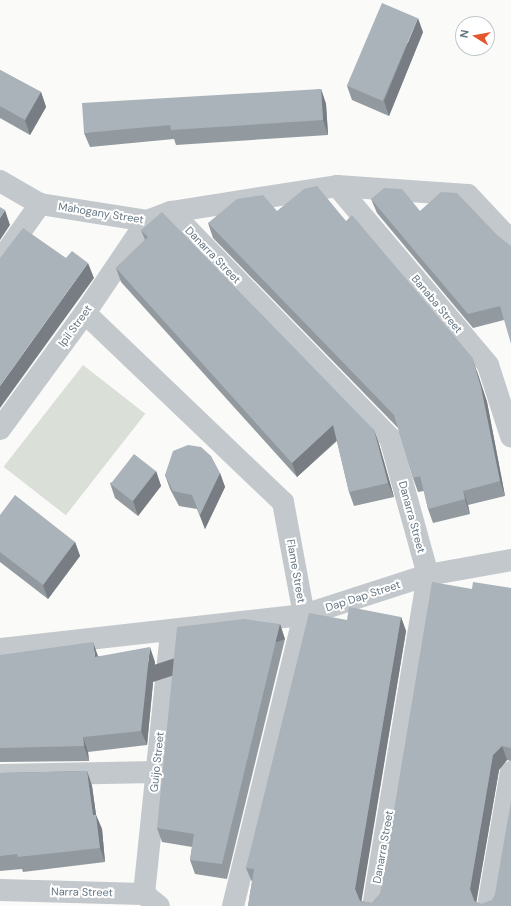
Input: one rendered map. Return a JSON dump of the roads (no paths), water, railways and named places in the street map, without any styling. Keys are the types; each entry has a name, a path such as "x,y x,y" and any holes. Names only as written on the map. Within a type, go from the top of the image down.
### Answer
{"street":[{"name":"Mahogany Street","path":"0,181 40,204 147,221 172,212 337,186 468,195 511,241"},
{"name":"Banaba Street","path":"337,186 488,365 511,436"},
{"path":"0,261 40,204"},
{"name":"Danarra Street","path":"172,212 390,438 428,575 373,906"},
{"name":"Ipil Street","path":"0,429 85,313 147,221"},
{"name":"Flame Street","path":"85,313 283,502 304,615 233,906"},
{"name":"Dap Dap Street","path":"0,649 304,615 428,575 511,560"},
{"name":"Guijo Street","path":"152,900 156,772 171,631"},
{"path":"0,775 156,772"},
{"path":"488,906 511,772"},
{"name":"Narra Street","path":"0,890 152,900"}]}
